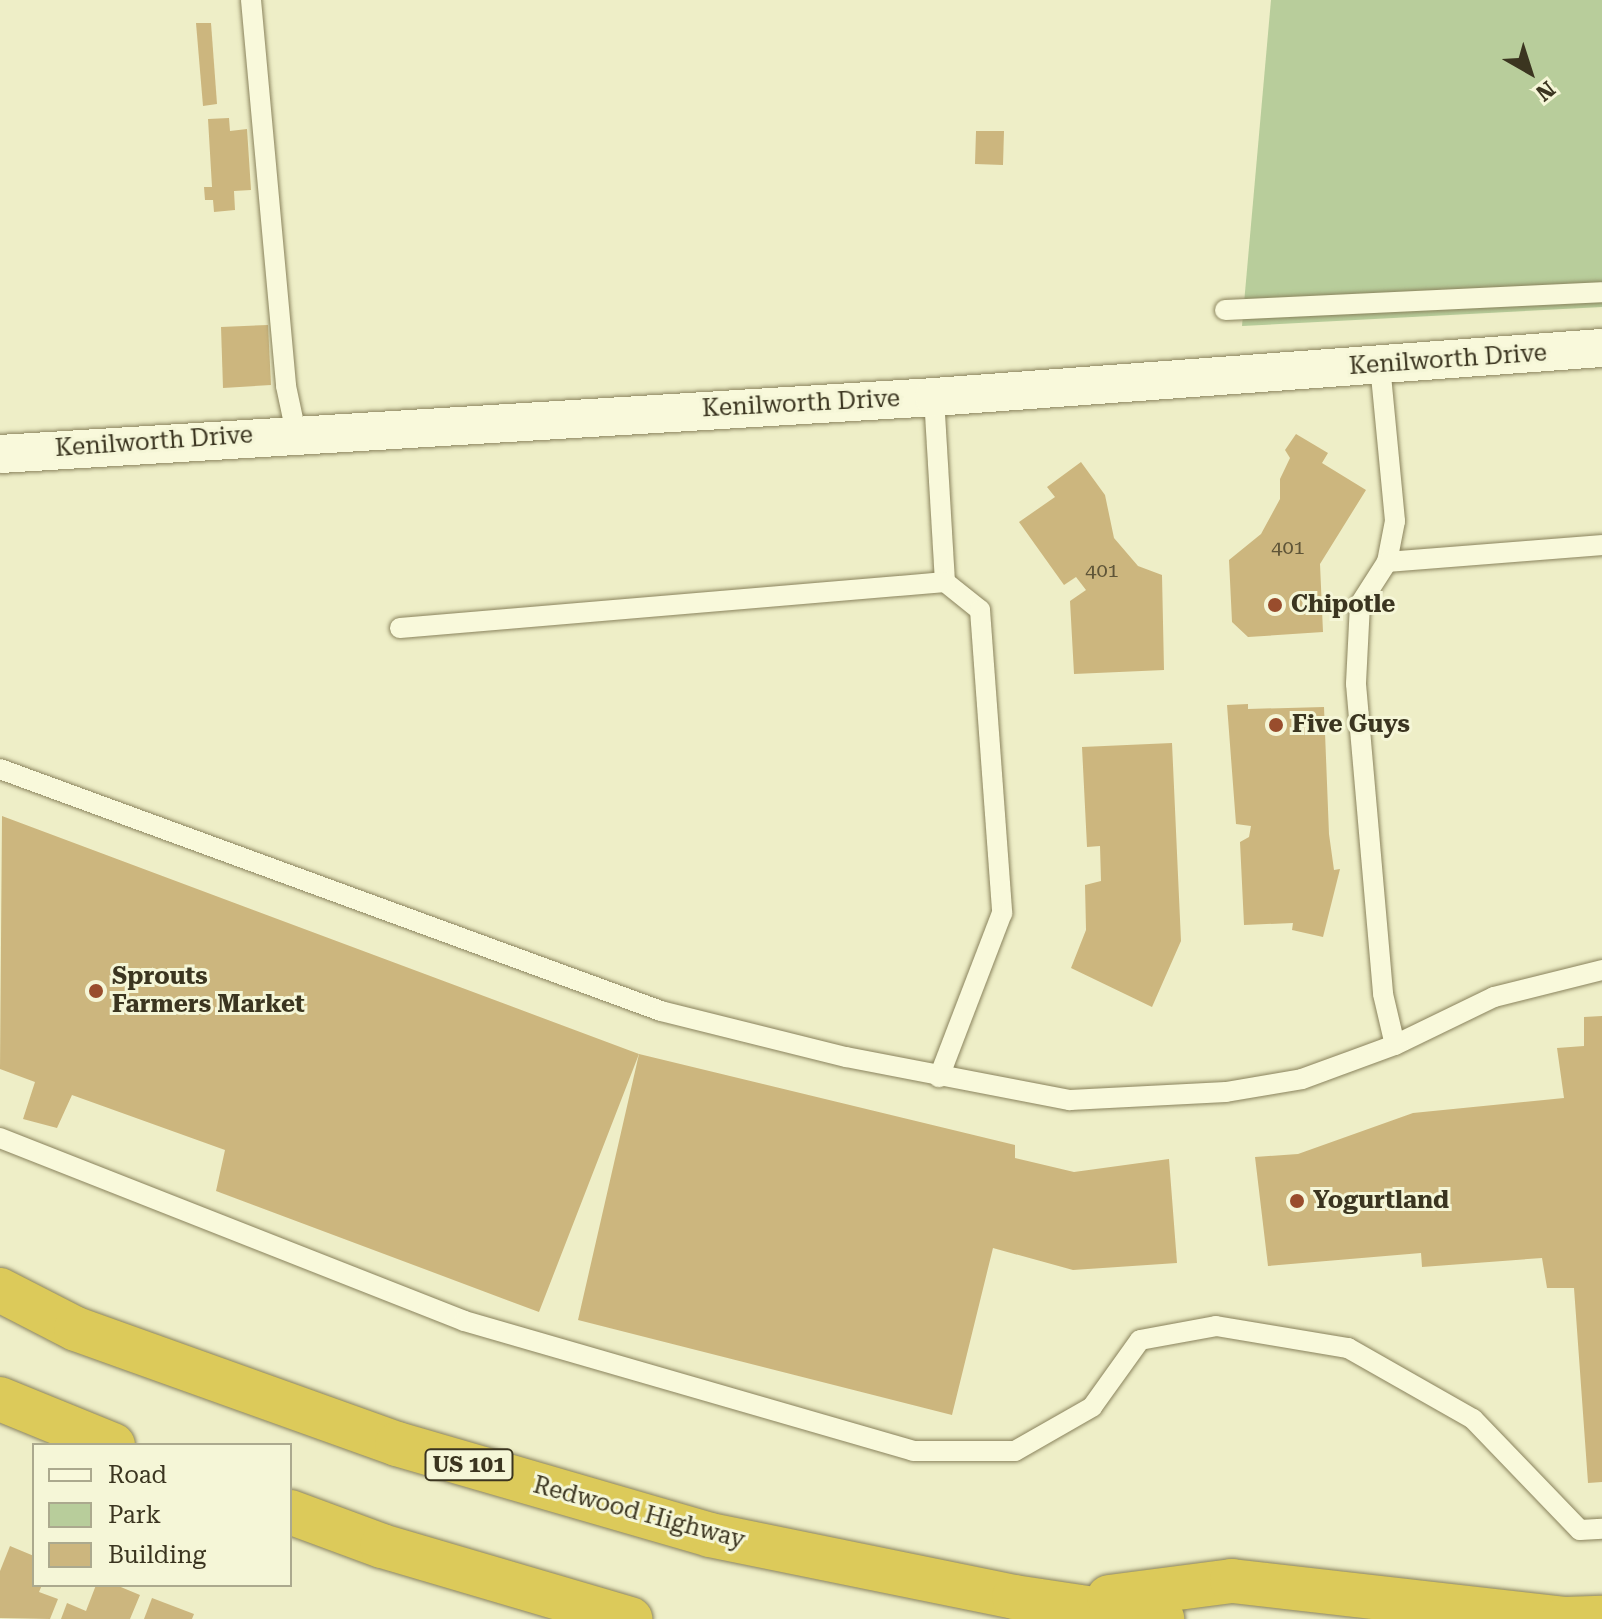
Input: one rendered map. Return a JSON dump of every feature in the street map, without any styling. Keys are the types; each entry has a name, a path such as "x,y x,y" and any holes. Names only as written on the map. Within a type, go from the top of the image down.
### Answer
{"highway":[{"name":"Redwood Highway","path":"0,1290 76,1329 411,1448 710,1535 1162,1619"},
{"path":"0,1399 108,1443"},
{"path":"292,1513 382,1546 630,1619"},
{"path":"1063,1603 1232,1581 1564,1619 1602,1618"}],"street":[{"name":"Kenilworth Drive","path":"0,454 296,433 934,397 1602,348"}],"lane":[{"path":"251,0 286,386 296,433"},
{"path":"1225,310 1602,292"},
{"path":"1380,365 1395,521 1387,562 1360,604 1356,684 1383,994 1395,1045"},
{"path":"934,397 945,582"},
{"path":"1387,562 1602,545"},
{"path":"400,628 945,582 980,610 1002,913 939,1077"},
{"path":"0,769 661,1011 939,1077 1070,1100 1226,1092 1302,1079 1395,1045 1494,997 1602,970"},
{"path":"0,1138 464,1321 913,1451 1015,1451 1092,1407 1140,1340 1216,1326 1348,1348 1473,1419 1580,1530 1602,1529"}],"green space":[{"path":"1271,0 1602,0 1602,307 1242,326"}],"building":[{"path":"196,23 211,23 217,104 203,106"},
{"path":"229,118 230,131 247,129 251,190 234,191 235,210 214,212 213,200 205,200 204,187 212,187 208,119"},
{"path":"976,131 1004,131 1003,165 975,164"},
{"path":"268,325 271,385 223,388 221,327"},
{"path":"1296,434 1328,453 1322,463 1366,490 1320,564 1323,632 1248,637 1232,622 1229,560 1261,534 1280,499 1280,479 1290,458 1285,450"},
{"path":"1081,462 1105,495 1114,538 1138,566 1162,575 1164,670 1074,674 1070,601 1086,590 1076,577 1064,585 1019,522 1055,497 1047,487"},
{"path":"1248,704 1248,709 1324,707 1329,834 1334,870 1340,869 1323,937 1292,930 1293,923 1244,925 1240,842 1249,837 1251,826 1236,824 1227,705"},
{"path":"1172,743 1181,941 1152,1007 1071,968 1086,930 1085,885 1101,881 1100,846 1087,847 1082,747"},
{"path":"2,816 639,1054 539,1312 216,1191 225,1150 72,1095 57,1128 23,1119 35,1082 0,1069"},
{"path":"1602,1016 1602,1482 1588,1483 1574,1288 1547,1288 1542,1258 1422,1267 1421,1253 1268,1266 1255,1157 1298,1154 1413,1113 1564,1098 1557,1048 1584,1046 1584,1017"},
{"path":"639,1054 1015,1145 1015,1158 1074,1172 1169,1159 1177,1263 1073,1270 993,1248 952,1415 578,1320"},
{"path":"10,1546 32,1555 32,1587 41,1587 39,1592 58,1599 50,1619 0,1618 0,1571"},
{"path":"95,1587 121,1587 140,1595 130,1619 61,1619 67,1603 86,1611"},
{"path":"152,1598 194,1614 192,1619 144,1619"}],"place":[{"name":"Chipotle","path":"1275,605"},
{"name":"Five Guys","path":"1276,725"},
{"name":"Sprouts Farmers Market","path":"96,991"},
{"name":"Yogurtland","path":"1297,1201"}]}
